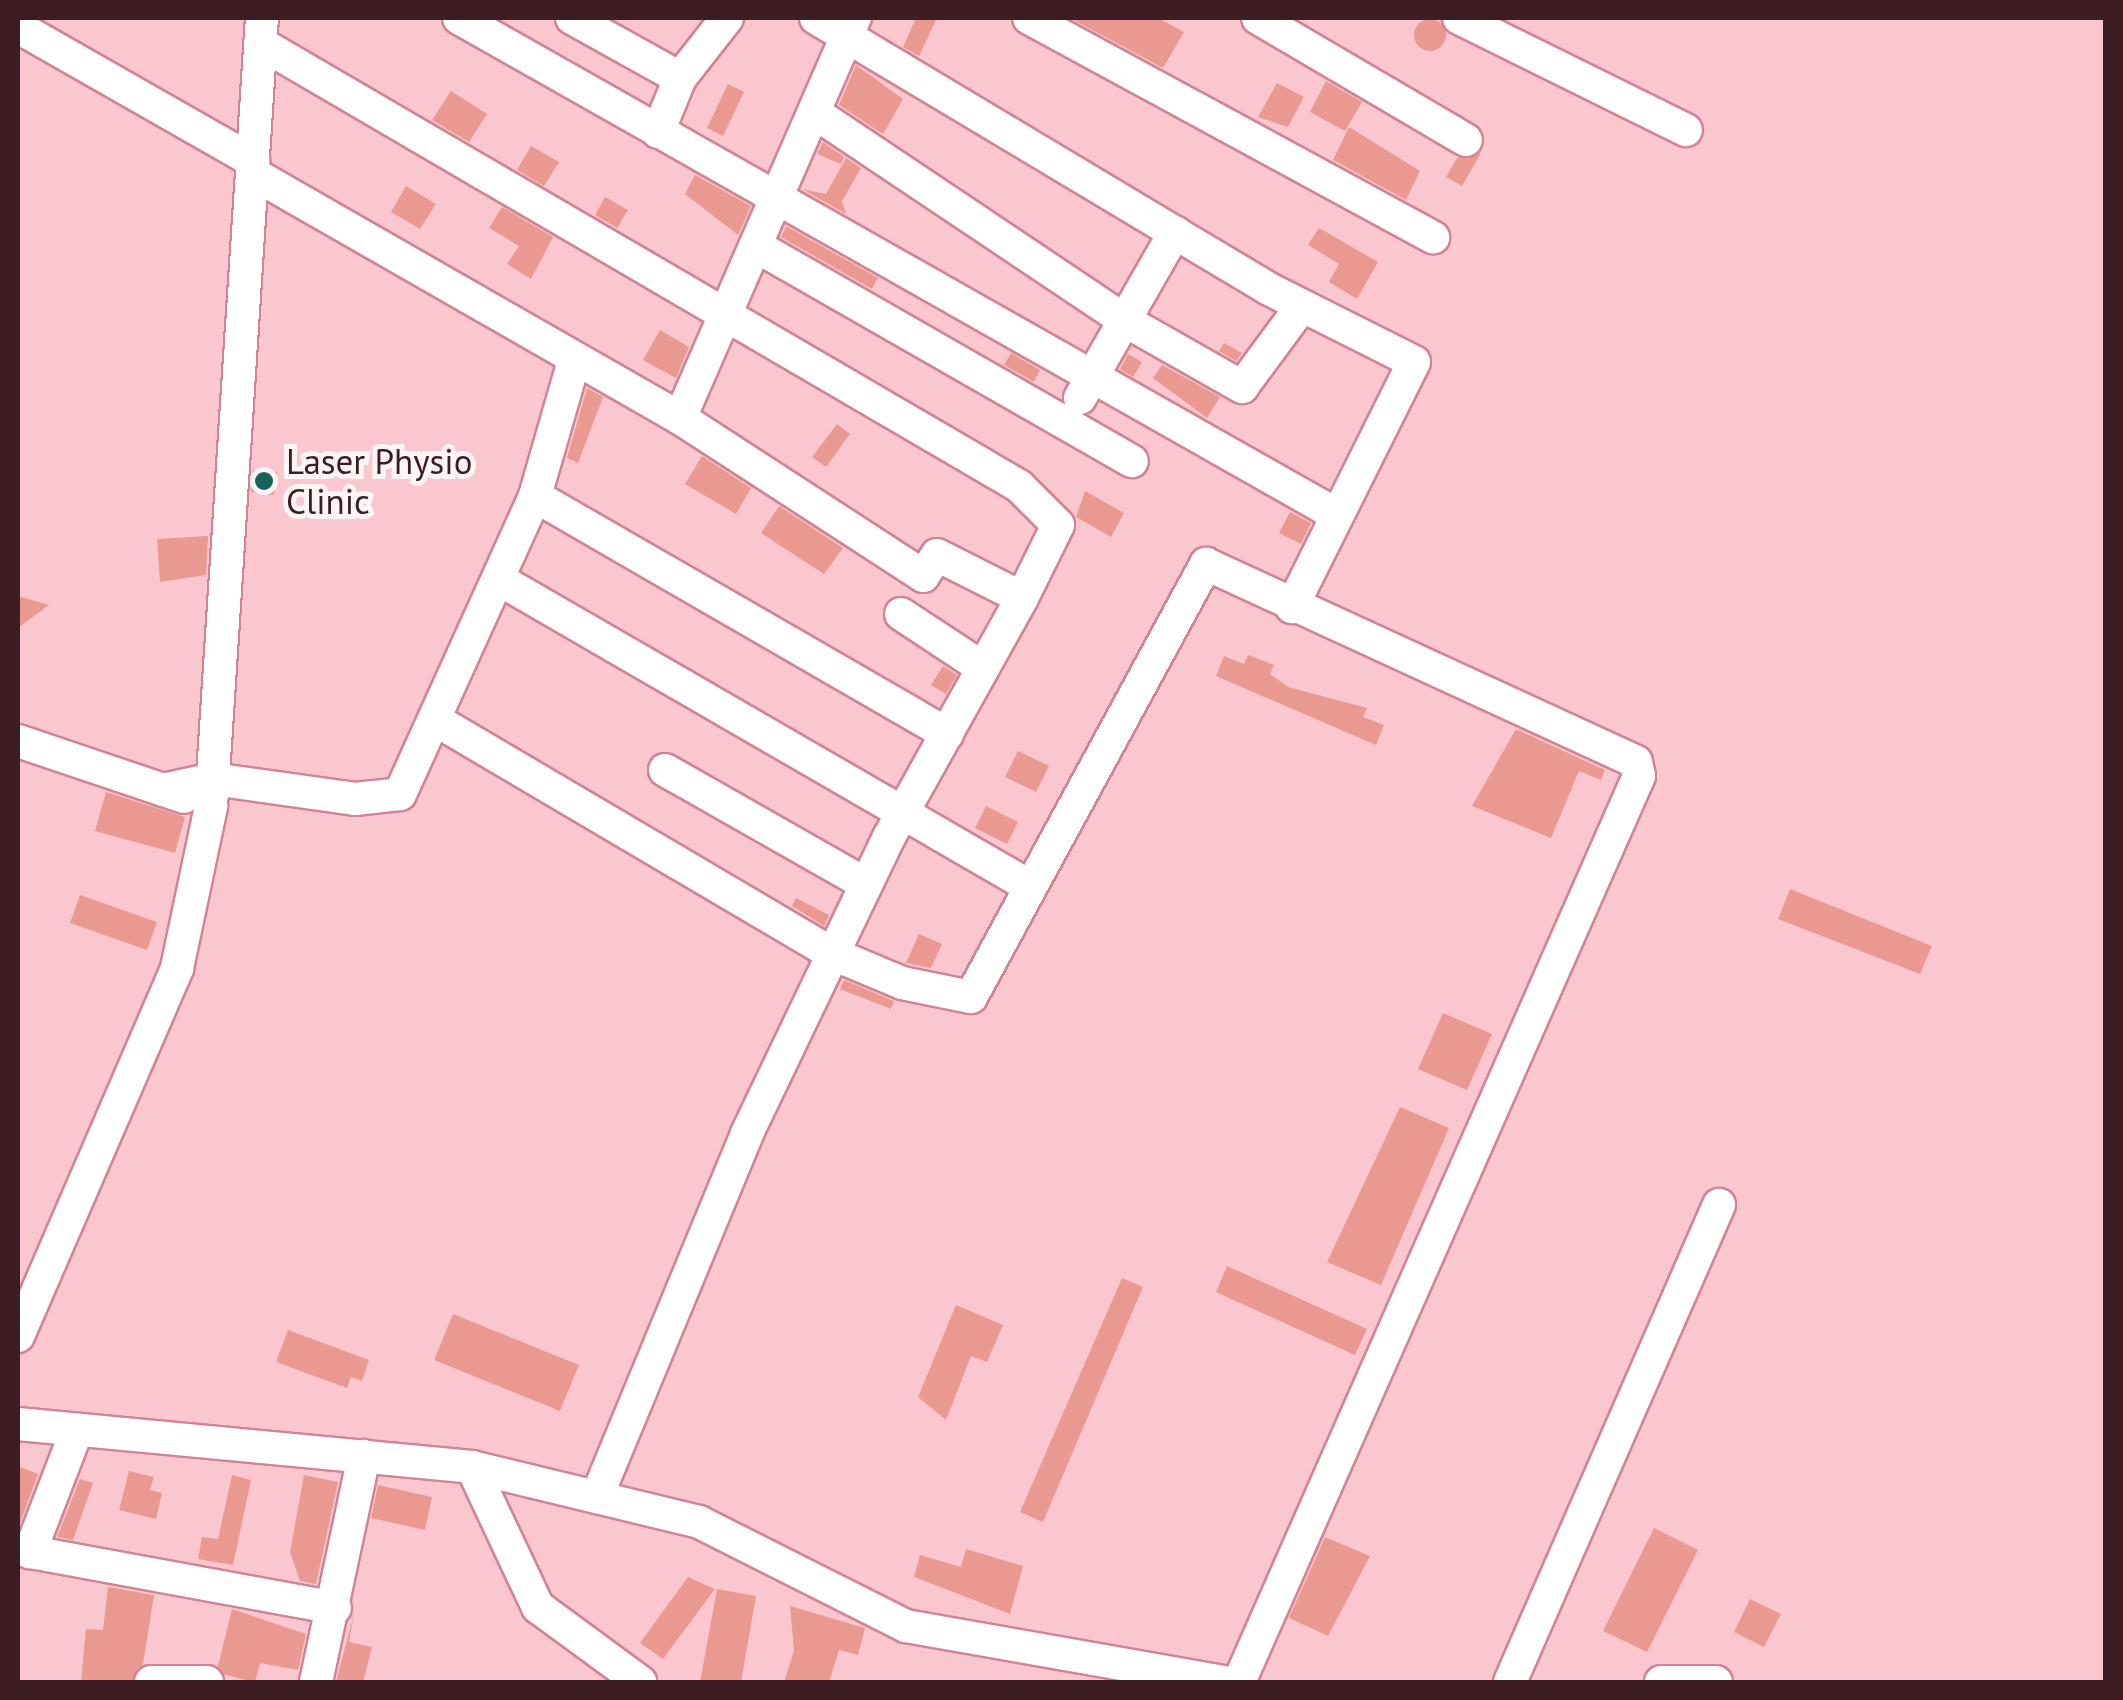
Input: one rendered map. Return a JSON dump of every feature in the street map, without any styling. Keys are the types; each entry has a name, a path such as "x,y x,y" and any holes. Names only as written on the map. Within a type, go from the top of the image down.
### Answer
{"street":[{"path":"459,18 1337,516"},
{"path":"572,18 680,78"},
{"path":"658,132 680,78 727,18"},
{"path":"816,18 850,30 1175,232 1302,306 1414,362 1292,606"},
{"path":"1029,18 1433,237"},
{"path":"1258,18 1466,140"},
{"path":"1459,18 1686,130"},
{"path":"18,27 573,364 680,418 923,576 937,555 1022,598"},
{"path":"18,1336 177,968 212,793 261,30 722,319 1019,486 1058,525 866,884 747,1134 597,1497"},
{"path":"680,418 850,30"},
{"path":"815,112 1124,320 1246,387 1302,306"},
{"path":"1068,420 1175,232"},
{"path":"756,246 1068,420 1132,461"},
{"path":"18,741 163,790 392,802 439,722 535,496 573,364"},
{"path":"535,496 947,734"},
{"path":"439,722 833,954 902,983 971,997 1206,564 1292,606 1614,746 1636,762 1639,776 1239,1682"},
{"path":"500,580 905,809 1031,887"},
{"path":"901,614 983,668"},
{"path":"665,770 866,884"},
{"path":"1510,1682 1719,1205"},
{"path":"18,1424 472,1466 699,1522 906,1626 1222,1682"},
{"path":"77,1430 24,1566 335,1608"},
{"path":"316,1682 335,1608 364,1456"},
{"path":"472,1466 538,1607 640,1682"},
{"path":"152,1682 206,1682"},
{"path":"1661,1682 1716,1682"}],"building":[{"path":"916,18 937,18 919,56 903,47"},
{"path":"1070,18 1158,18 1184,32 1163,68"},
{"path":"1430,19 1441,24 1446,35 1441,46 1430,51 1419,46 1414,35 1419,24"},
{"path":"856,65 903,99 883,134 839,105"},
{"path":"1326,81 1362,102 1345,131 1310,112"},
{"path":"1277,83 1304,97 1288,127 1258,117"},
{"path":"728,84 744,92 723,136 707,128"},
{"path":"451,91 487,114 469,142 432,120"},
{"path":"1349,127 1420,171 1406,200 1333,160"},
{"path":"823,142 844,157 841,164 817,154"},
{"path":"531,146 559,162 544,186 517,170"},
{"path":"1481,153 1462,186 1446,177 1457,158"},
{"path":"846,158 861,168 842,201 846,214 802,189 826,194"},
{"path":"695,175 751,206 738,235 685,194"},
{"path":"406,186 436,204 420,229 391,212"},
{"path":"605,197 628,210 617,228 595,215"},
{"path":"502,207 553,237 531,279 507,264 519,246 489,228"},
{"path":"786,226 878,278 872,289 781,237"},
{"path":"1319,228 1378,262 1357,299 1329,282 1339,264 1308,245"},
{"path":"660,330 689,347 676,378 643,360"},
{"path":"1224,343 1242,353 1236,361 1219,351"},
{"path":"1011,353 1040,370 1034,382 1004,365"},
{"path":"1128,354 1142,362 1133,377 1120,369"},
{"path":"1162,365 1220,397 1207,418 1153,378"},
{"path":"587,388 603,397 578,463 567,458"},
{"path":"837,424 850,434 826,467 812,457"},
{"path":"702,456 751,488 736,514 685,484"},
{"path":"253,470 277,472 274,495 251,492"},
{"path":"1085,491 1124,513 1111,537 1076,517"},
{"path":"779,506 843,548 824,574 761,533"},
{"path":"1290,512 1311,523 1301,544 1279,533"},
{"path":"208,536 206,575 160,582 157,539"},
{"path":"18,596 49,605 18,628"},
{"path":"1248,655 1274,665 1270,674 1288,687 1367,708 1363,717 1384,725 1376,745 1216,676 1224,656 1244,664"},
{"path":"943,666 957,675 946,694 931,685"},
{"path":"1516,729 1605,770 1601,780 1579,771 1551,838 1472,806"},
{"path":"1018,751 1049,766 1036,792 1005,777"},
{"path":"106,792 185,817 175,853 95,831"},
{"path":"986,806 1018,822 1007,844 975,828"},
{"path":"1790,889 1932,946 1920,974 1778,919"},
{"path":"80,895 157,922 147,950 70,923"},
{"path":"796,898 829,915 824,926 792,906"},
{"path":"919,934 942,944 931,968 906,963"},
{"path":"844,980 894,1001 891,1009 840,989"},
{"path":"1443,1013 1492,1034 1467,1090 1418,1069"},
{"path":"1400,1107 1449,1128 1381,1285 1327,1262"},
{"path":"1227,1266 1367,1329 1355,1355 1216,1292"},
{"path":"1122,1278 1143,1287 1043,1522 1020,1512"},
{"path":"956,1305 1003,1325 987,1362 971,1356 946,1420 918,1397"},
{"path":"453,1314 579,1365 560,1411 434,1360"},
{"path":"288,1330 369,1360 362,1381 351,1377 347,1388 276,1362"},
{"path":"18,1466 38,1474 18,1529"},
{"path":"129,1471 154,1477 150,1490 162,1493 156,1519 119,1510"},
{"path":"232,1475 251,1480 233,1565 198,1559 202,1537 218,1539"},
{"path":"304,1475 338,1482 316,1584 300,1581 290,1552"},
{"path":"80,1479 93,1483 73,1540 57,1537"},
{"path":"378,1485 432,1497 425,1530 371,1518"},
{"path":"1654,1528 1698,1550 1647,1652 1603,1631"},
{"path":"1325,1537 1370,1556 1328,1636 1289,1618"},
{"path":"966,1549 1023,1566 1010,1614 914,1577 920,1555 961,1567"},
{"path":"688,1577 715,1589 663,1659 640,1643"},
{"path":"108,1587 154,1595 143,1664 131,1682 81,1682 86,1629 103,1630"},
{"path":"717,1589 756,1596 741,1682 700,1682"},
{"path":"1750,1599 1781,1614 1764,1647 1734,1632"},
{"path":"790,1606 865,1628 858,1655 839,1650 829,1682 784,1682 794,1651"},
{"path":"232,1609 306,1634 298,1670 260,1663 255,1682 225,1675 218,1666"},
{"path":"354,1614 349,1642 372,1647 363,1682 336,1682"}],"place":[{"name":"Laser Physio Clinic","path":"264,481"}]}
